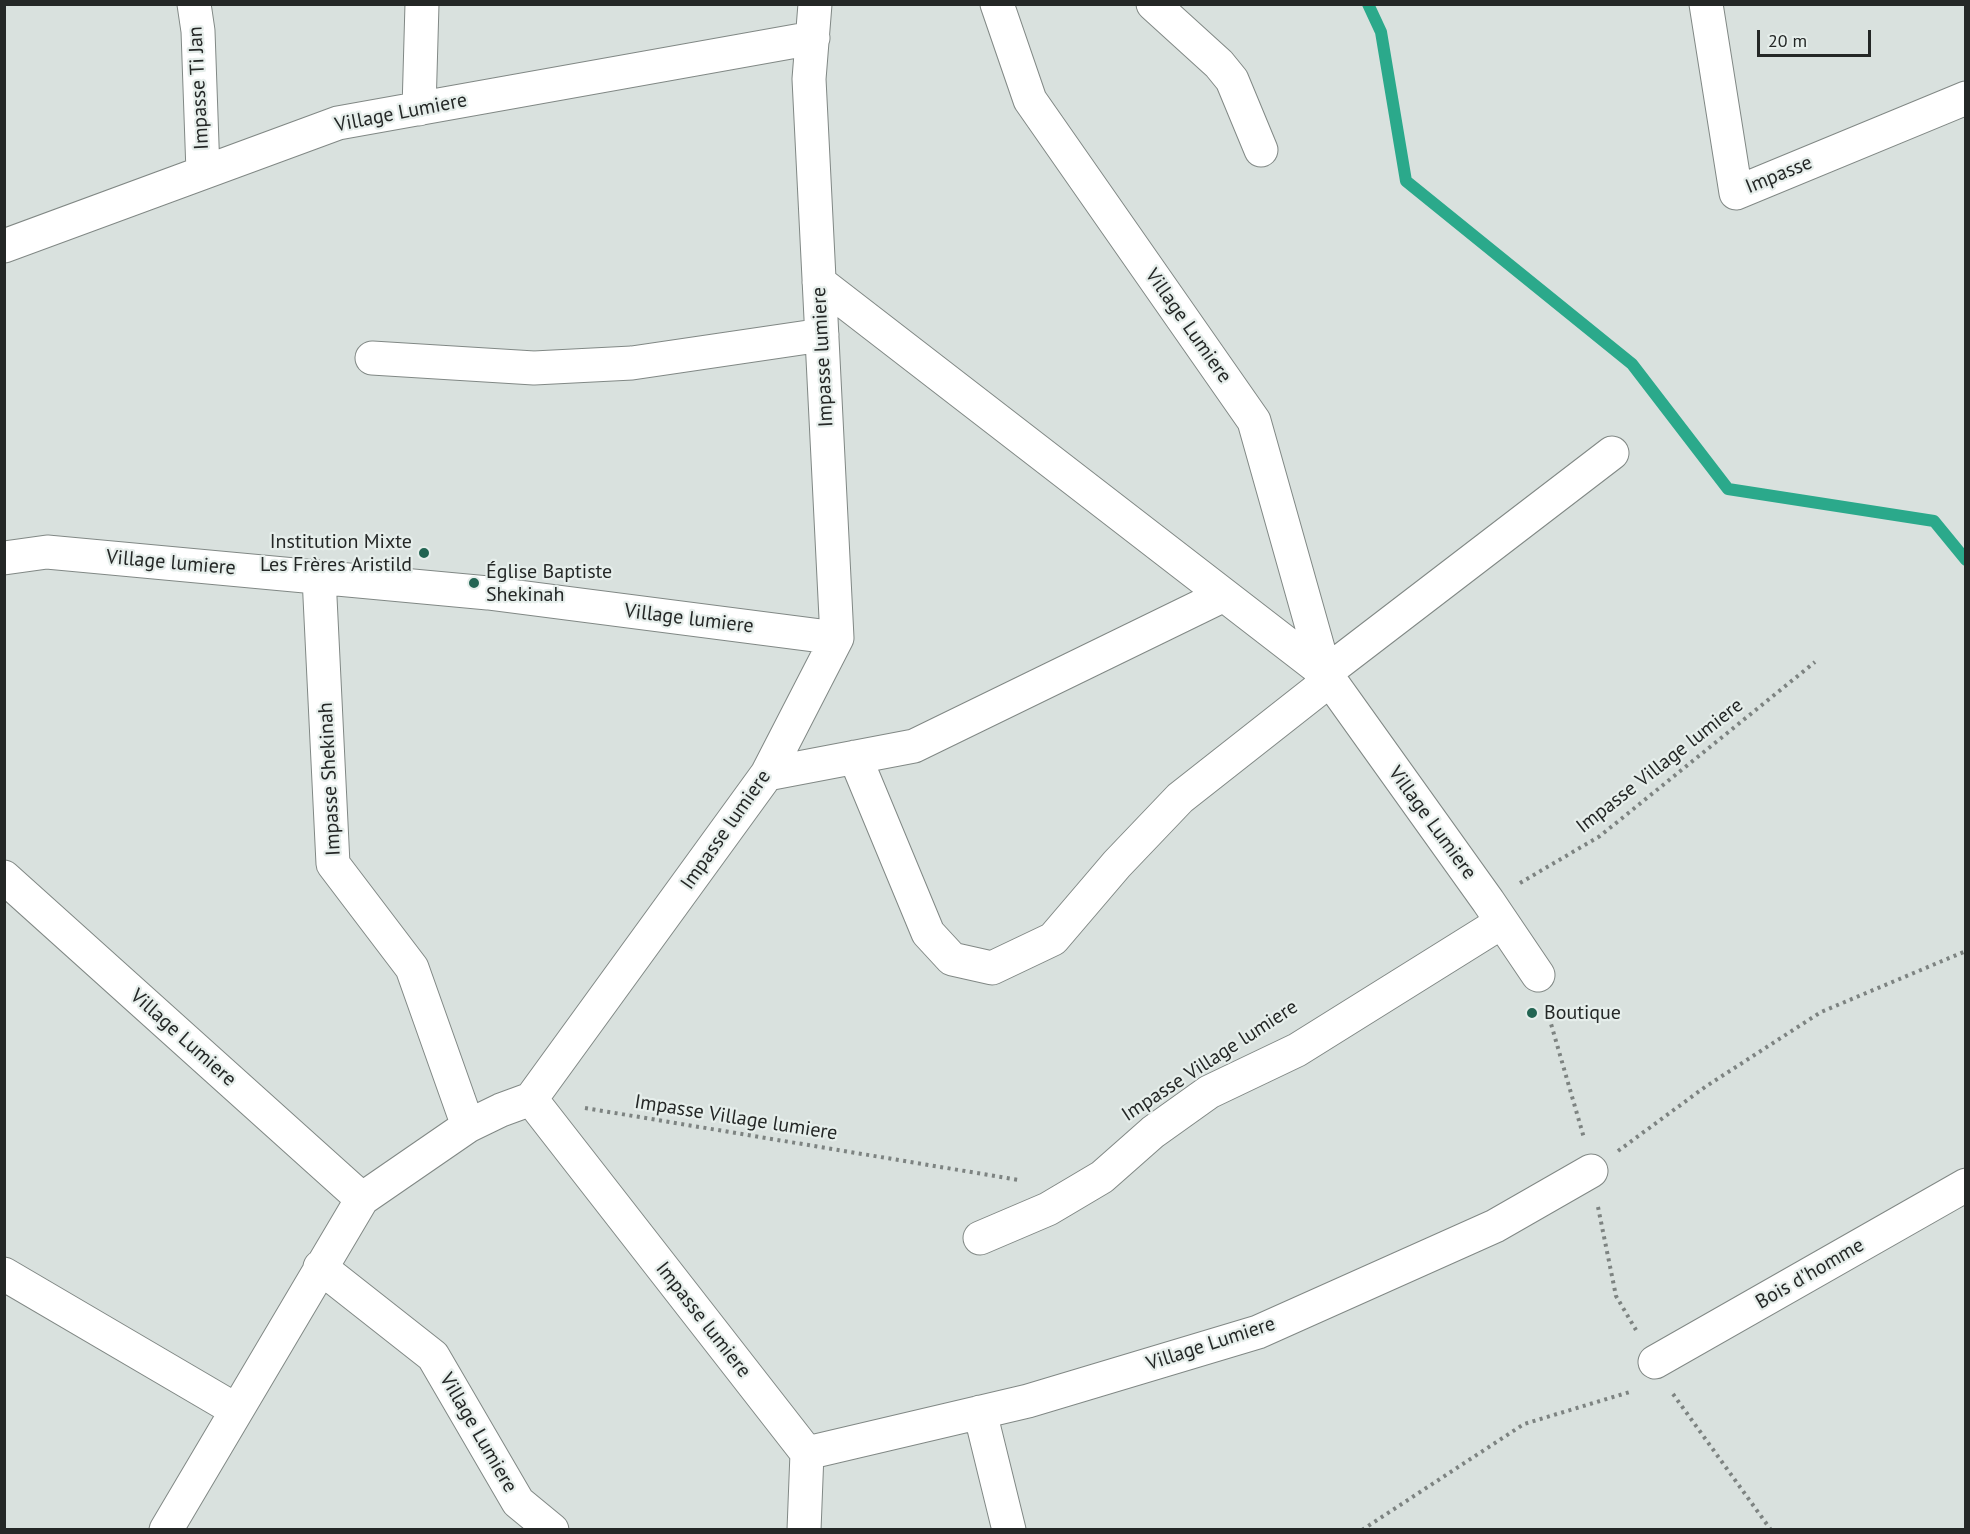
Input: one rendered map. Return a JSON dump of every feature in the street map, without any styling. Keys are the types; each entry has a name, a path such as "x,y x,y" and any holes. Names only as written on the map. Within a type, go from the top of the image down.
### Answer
{"street":[{"name":"Impasse Ti Jan","path":"194,4 198,31 203,172"},
{"path":"419,109 422,4"},
{"name":"Impasse lumiere","path":"807,1453 531,1099 767,774 837,638 809,79 816,4"},
{"name":"Village Lumiere","path":"997,4 1030,100 1254,421 1328,677"},
{"path":"1153,4 1219,64 1232,81 1261,150"},
{"name":"Impasse","path":"1706,4 1736,193 1965,98"},
{"name":"Village Lumiere","path":"4,246 338,123 813,39"},
{"name":"Village Lumiere","path":"819,282 1328,677 1538,975"},
{"path":"372,358 545,367 632,363 822,335"},
{"path":"855,757 928,933 952,959 992,968 1053,939 1117,864 1180,798 1328,677 1612,453"},
{"name":"Village lumiere","path":"4,558 47,552 488,593 837,638"},
{"name":"Impasse Shekinah","path":"319,577 333,864 412,968 468,1126"},
{"path":"767,774 914,746 1224,595"},
{"name":"Village Lumiere","path":"4,878 362,1199"},
{"path":"980,1238 1048,1209 1102,1177 1154,1132 1209,1092 1298,1050 1495,911"},
{"path":"166,1530 362,1199 468,1126 531,1099"},
{"name":"Village Lumiere","path":"807,1453 1028,1401 1258,1332 1495,1226 1591,1171"},
{"name":"Bois d'homme","path":"1660,1372 1965,1185"},
{"name":"Village Lumiere","path":"320,1267 433,1356 518,1502 552,1530"},
{"path":"4,1274 236,1410"},
{"path":"980,1412 1009,1530"},
{"path":"804,1530 807,1453"}],"path":[{"name":"Impasse Village lumiere","path":"1495,911 1600,836 1815,662"},
{"path":"1591,1171 1705,1087 1821,1012 1965,951"},
{"path":"1538,975 1585,1142 1616,1296 1678,1403 1771,1530"},
{"name":"Impasse Village lumiere","path":"531,1099 1022,1181"},
{"path":"1362,1530 1524,1424 1660,1372"}],"waterway":[{"path":"1368,4 1381,32 1406,181 1632,364 1728,489 1934,521 1966,560"}],"place":[{"name":"Institution Mixte Les Frères Aristild","path":"424,553"},
{"name":"Église Baptiste Shekinah","path":"474,583"},
{"name":"Boutique","path":"1532,1013"}]}
